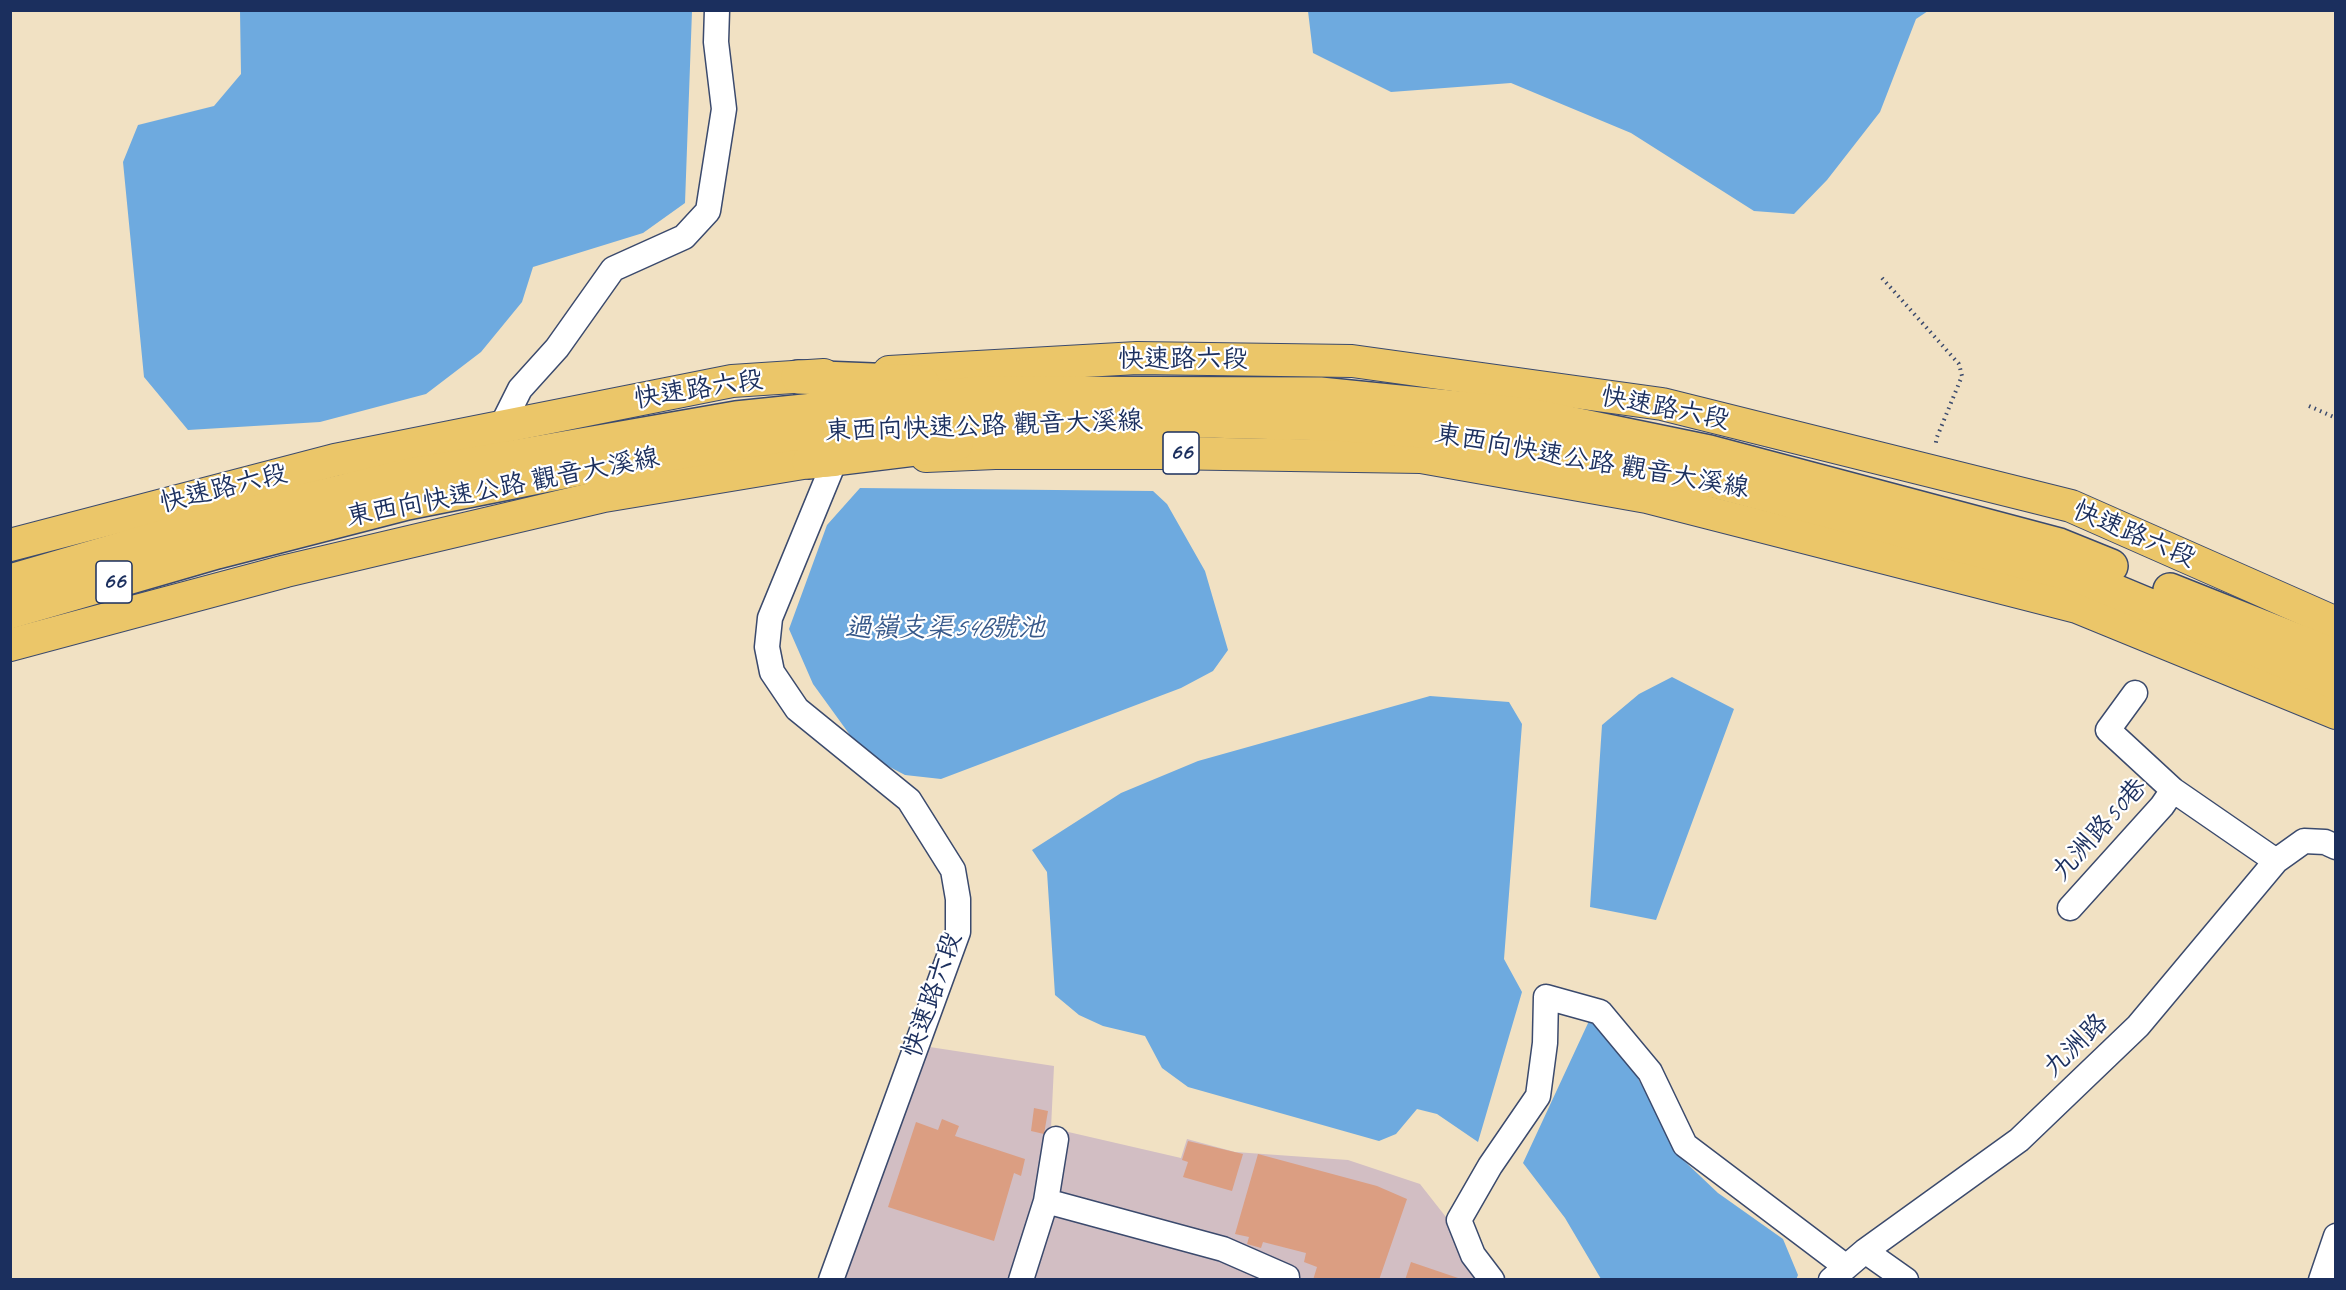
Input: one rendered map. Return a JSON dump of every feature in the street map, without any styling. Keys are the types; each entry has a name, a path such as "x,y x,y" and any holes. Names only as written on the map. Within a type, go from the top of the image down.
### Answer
{"highway":[{"path":"798,376 1149,407"},
{"name":"東西向快速公路 觀音大溪線","path":"10,581 210,523 410,475 736,417 980,393 1472,435 1714,481 2081,577 2336,683"},
{"name":"東西向快速公路 觀音大溪線","path":"10,612 218,552 407,503 578,469 798,433 987,422 1320,394 1529,415 1709,452 2059,545 2336,656"},
{"path":"822,461 1149,407"}],"main road":[{"name":"快速路六段","path":"10,545 335,460 732,381 1137,358 1352,361 1662,404 2071,506 2336,623"},
{"name":"66","path":"10,645 286,571 604,496 822,461 995,453 1421,457 1647,497 2077,607 2336,713"}],"street":[{"path":"501,427 520,389 557,348 613,269 684,237 708,211 724,110 716,42 717,10"},
{"name":"快速路六段","path":"822,461 770,618 768,647 772,672 797,709 909,800 953,870 958,899 957,932 831,1280"},
{"name":"九洲路50巷","path":"2135,693 2108,729 2173,790 2276,861"},
{"name":"九洲路50巷","path":"2070,908 2162,806 2173,790"},
{"name":"九洲路","path":"1838,1273 1864,1251 2027,1132 2138,1026 2276,861 2304,841 2325,842 2336,847"},
{"path":"1492,1280 1473,1255 1459,1220 1490,1166 1538,1096 1545,1043 1546,997 1600,1012 1650,1072 1685,1145 1838,1273"},
{"path":"1021,1280 1046,1201 1056,1139"},
{"path":"1046,1201 1223,1249 1287,1277 1287,1280"},
{"path":"2321,1280 2336,1236"},
{"path":"1864,1251 1906,1280"}],"path":[{"path":"1882,278 1959,364 1962,376 1937,436 1930,471"},
{"path":"2309,406 2336,418"}],"shaded area":[{"path":"923,1046 1054,1066 1051,1128 1181,1158 1187,1139 1235,1152 1348,1160 1420,1184 1453,1226 1454,1241 1481,1278 839,1280"}],"water":[{"path":"1308,10 1928,11 1916,19 1880,112 1827,180 1794,214 1754,211 1631,133 1511,83 1391,92 1313,53"},
{"path":"240,11 692,11 685,203 643,233 533,267 522,302 481,352 426,394 320,422 188,430 144,377 123,162 138,125 214,106 241,74"},
{"name":"過嶺支渠54B號池","path":"860,488 1153,491 1167,504 1205,571 1228,650 1213,671 1181,688 941,779 905,775 863,753 813,684 789,629 827,525"},
{"path":"1672,677 1734,709 1656,920 1590,907 1602,725 1639,694"},
{"path":"1430,696 1509,702 1522,724 1504,959 1522,992 1478,1142 1437,1114 1417,1109 1396,1134 1379,1141 1188,1087 1162,1068 1145,1036 1103,1026 1079,1015 1055,995 1047,872 1032,850 1121,793 1198,761"},
{"path":"1589,1021 1621,1046 1679,1156 1718,1193 1783,1239 1798,1275 1796,1280 1601,1279 1565,1218 1523,1163"}],"building":[{"path":"1034,1108 1048,1111 1044,1134 1031,1131"},
{"path":"942,1119 959,1126 955,1136 1025,1159 1021,1176 1014,1173 994,1241 888,1207 916,1122 938,1130"},
{"path":"1188,1141 1243,1154 1232,1191 1183,1177 1188,1162 1182,1160"},
{"path":"1258,1154 1377,1186 1407,1199 1379,1280 1313,1280 1317,1267 1304,1262 1306,1253 1263,1242 1261,1248 1247,1244 1249,1237 1235,1234"},
{"path":"1411,1262 1461,1279 1461,1280 1405,1280"}]}
